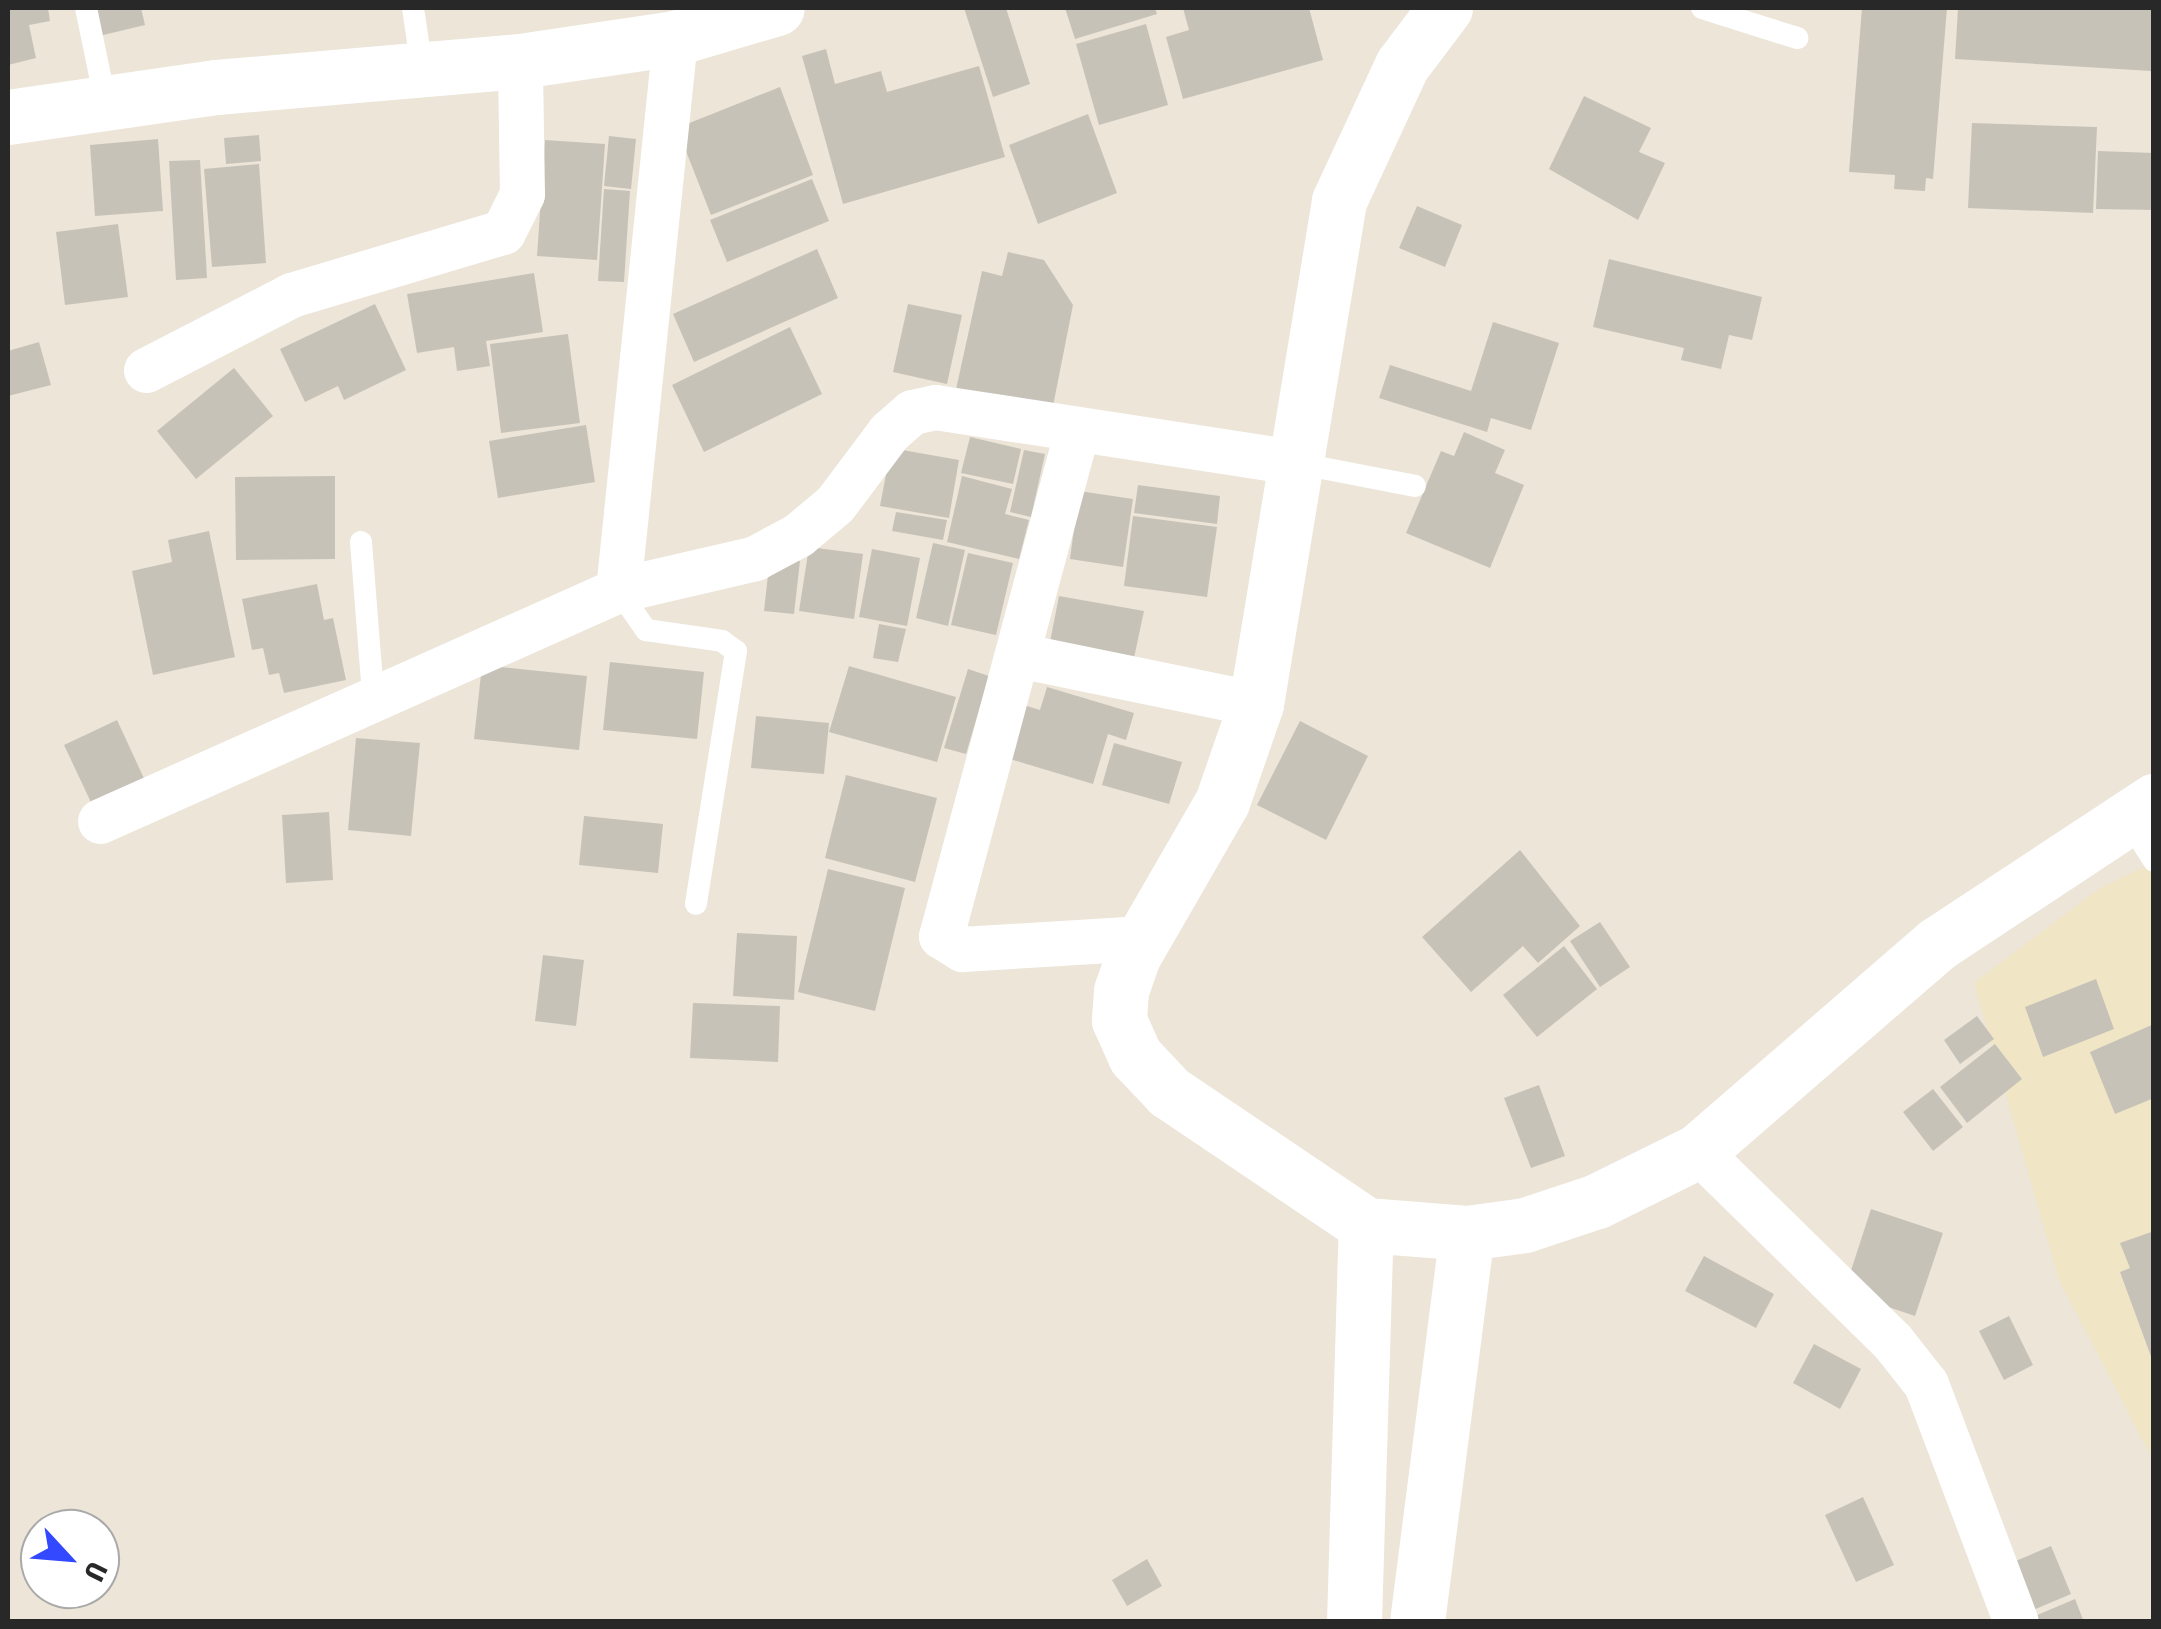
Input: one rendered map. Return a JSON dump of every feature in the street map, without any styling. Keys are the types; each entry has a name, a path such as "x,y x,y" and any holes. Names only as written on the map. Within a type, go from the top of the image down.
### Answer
{"street":[{"path":"8,117 105,100 520,61 676,38 777,8"},
{"path":"1445,8 1402,65 1339,202 1256,704 1222,802 1143,938 1121,992 1119,1020 1135,1056 1169,1092 1366,1225 1467,1233 1525,1225 1596,1202 1698,1151 1937,944 2144,826"},
{"path":"618,590 676,38"},
{"path":"146,370 292,294 503,232 522,194 520,61"},
{"path":"100,821 618,590 755,558 798,535 834,504 912,412 935,407 1294,462"},
{"path":"1078,430 941,936 962,948 1143,938"},
{"path":"1018,655 1256,704"},
{"path":"1698,1151 1892,1340 1926,1384 2016,1622"},
{"path":"1354,1622 1366,1225"},
{"path":"1417,1622 1467,1233"}],"lane":[{"path":"86,8 105,100"},
{"path":"413,8 422,70"},
{"path":"1702,8 1797,38"},
{"path":"1294,462 1416,486"},
{"path":"360,542 373,696"},
{"path":"618,590 646,630 722,642 736,651 696,904"}],"shaded area":[{"path":"2153,863 2153,1460 2059,1280 1974,983 2100,888"}],"building":[{"path":"8,8 48,8 50,21 29,25 36,58 8,65"},
{"path":"88,8 141,8 145,25 95,37"},
{"path":"964,8 1006,8 1030,84 993,97"},
{"path":"1065,8 1155,8 1157,14 1075,39"},
{"path":"1183,8 1309,8 1323,60 1183,99 1166,37 1189,30"},
{"path":"1862,8 1947,8 1933,179 1926,178 1925,191 1894,189 1895,175 1849,172"},
{"path":"1958,8 2154,8 2151,71 1955,59"},
{"path":"1146,24 1168,105 1099,125 1076,44"},
{"path":"826,49 835,84 881,71 887,92 979,66 1005,157 843,204 802,56"},
{"path":"780,87 813,175 711,215 677,128"},
{"path":"1584,96 1651,128 1639,152 1665,163 1638,220 1549,169"},
{"path":"1088,114 1117,193 1038,224 1009,145"},
{"path":"1972,123 2097,127 2093,213 1968,208"},
{"path":"259,135 261,161 226,164 224,138"},
{"path":"609,136 636,139 631,189 604,186"},
{"path":"158,139 163,211 95,216 90,145"},
{"path":"545,140 605,144 597,260 537,256"},
{"path":"2098,151 2154,153 2154,210 2096,209"},
{"path":"200,160 207,278 176,280 169,161"},
{"path":"259,164 266,263 212,267 204,169"},
{"path":"812,179 829,221 727,262 710,220"},
{"path":"604,189 630,191 624,282 598,281"},
{"path":"1417,206 1462,225 1445,267 1399,248"},
{"path":"118,224 128,297 65,305 56,232"},
{"path":"817,249 838,298 694,362 673,314"},
{"path":"1008,252 1044,260 1073,305 1052,411 955,394 982,271 1002,276"},
{"path":"1609,259 1762,297 1752,340 1729,335 1721,369 1681,360 1684,348 1593,327"},
{"path":"534,273 543,332 486,341 490,366 457,371 454,347 417,353 407,294"},
{"path":"375,304 406,370 344,400 338,386 305,402 280,349"},
{"path":"908,304 962,315 947,384 893,372"},
{"path":"1493,322 1559,343 1531,430 1491,418 1487,432 1379,398 1390,365 1471,391"},
{"path":"790,327 822,394 704,452 672,385"},
{"path":"568,334 580,423 501,433 490,344"},
{"path":"39,342 51,385 8,396 8,351"},
{"path":"234,368 273,416 196,479 157,431"},
{"path":"586,425 595,482 498,498 489,441"},
{"path":"1464,432 1505,450 1495,473 1524,485 1490,568 1406,533 1441,451 1454,456"},
{"path":"970,437 1021,449 1013,484 961,473"},
{"path":"891,448 959,460 949,518 880,506"},
{"path":"1024,450 1045,454 1031,517 1010,512"},
{"path":"335,476 335,559 236,560 235,477"},
{"path":"962,476 1012,489 1005,514 1029,520 1019,559 947,542"},
{"path":"1138,485 1220,496 1217,524 1134,513"},
{"path":"1079,491 1133,499 1123,567 1070,559"},
{"path":"896,512 947,520 943,540 892,531"},
{"path":"1133,516 1217,527 1207,597 1124,586"},
{"path":"209,531 235,657 153,675 132,571 172,562 168,540"},
{"path":"933,543 965,550 948,626 916,618"},
{"path":"809,547 863,554 854,619 799,611"},
{"path":"872,549 920,558 907,626 859,617"},
{"path":"968,553 1013,563 996,635 951,625"},
{"path":"770,557 800,561 794,614 764,611"},
{"path":"317,584 324,620 333,618 346,680 284,693 279,673 269,675 263,648 252,650 242,599"},
{"path":"1059,596 1144,611 1134,658 1050,642"},
{"path":"879,624 906,629 898,662 873,658"},
{"path":"610,662 704,672 697,739 603,730"},
{"path":"482,665 587,676 579,750 474,739"},
{"path":"849,666 956,697 937,762 829,732"},
{"path":"968,669 989,676 966,754 944,748"},
{"path":"1047,687 1134,713 1126,740 1108,734 1093,784 1000,756 1017,703 1040,710"},
{"path":"756,716 829,723 824,774 751,768"},
{"path":"117,720 148,787 96,813 64,745"},
{"path":"1300,721 1368,756 1326,840 1257,805"},
{"path":"356,738 420,743 411,836 348,830"},
{"path":"1114,743 1182,762 1169,804 1102,785"},
{"path":"846,775 937,798 915,882 825,858"},
{"path":"329,812 333,880 286,883 282,815"},
{"path":"584,816 663,824 658,873 579,865"},
{"path":"1520,850 1580,926 1538,963 1523,946 1471,992 1422,937"},
{"path":"828,869 905,888 875,1011 798,992"},
{"path":"1600,922 1630,967 1600,987 1570,941"},
{"path":"737,933 797,936 794,1000 733,996"},
{"path":"1564,946 1597,989 1537,1037 1503,995"},
{"path":"543,955 584,960 576,1026 535,1021"},
{"path":"2096,979 2114,1029 2043,1057 2025,1007"},
{"path":"693,1003 780,1006 778,1062 690,1058"},
{"path":"1977,1016 1994,1039 1960,1064 1944,1040"},
{"path":"2154,1024 2154,1098 2115,1114 2090,1052"},
{"path":"1995,1044 2022,1079 1967,1123 1940,1087"},
{"path":"1539,1085 1565,1156 1531,1168 1504,1098"},
{"path":"1933,1089 1963,1127 1933,1151 1903,1112"},
{"path":"1871,1209 1943,1233 1915,1316 1844,1292"},
{"path":"2154,1231 2153,1362 2120,1272 2130,1268 2120,1243"},
{"path":"1704,1256 1774,1294 1756,1328 1685,1291"},
{"path":"2009,1316 2033,1365 2004,1380 1979,1331"},
{"path":"1814,1344 1861,1369 1840,1409 1793,1383"},
{"path":"1863,1497 1894,1565 1856,1582 1825,1515"},
{"path":"2051,1546 2071,1594 2031,1611 2011,1563"},
{"path":"1147,1559 1162,1586 1127,1606 1112,1580"},
{"path":"2075,1599 2084,1622 2021,1622"}]}
